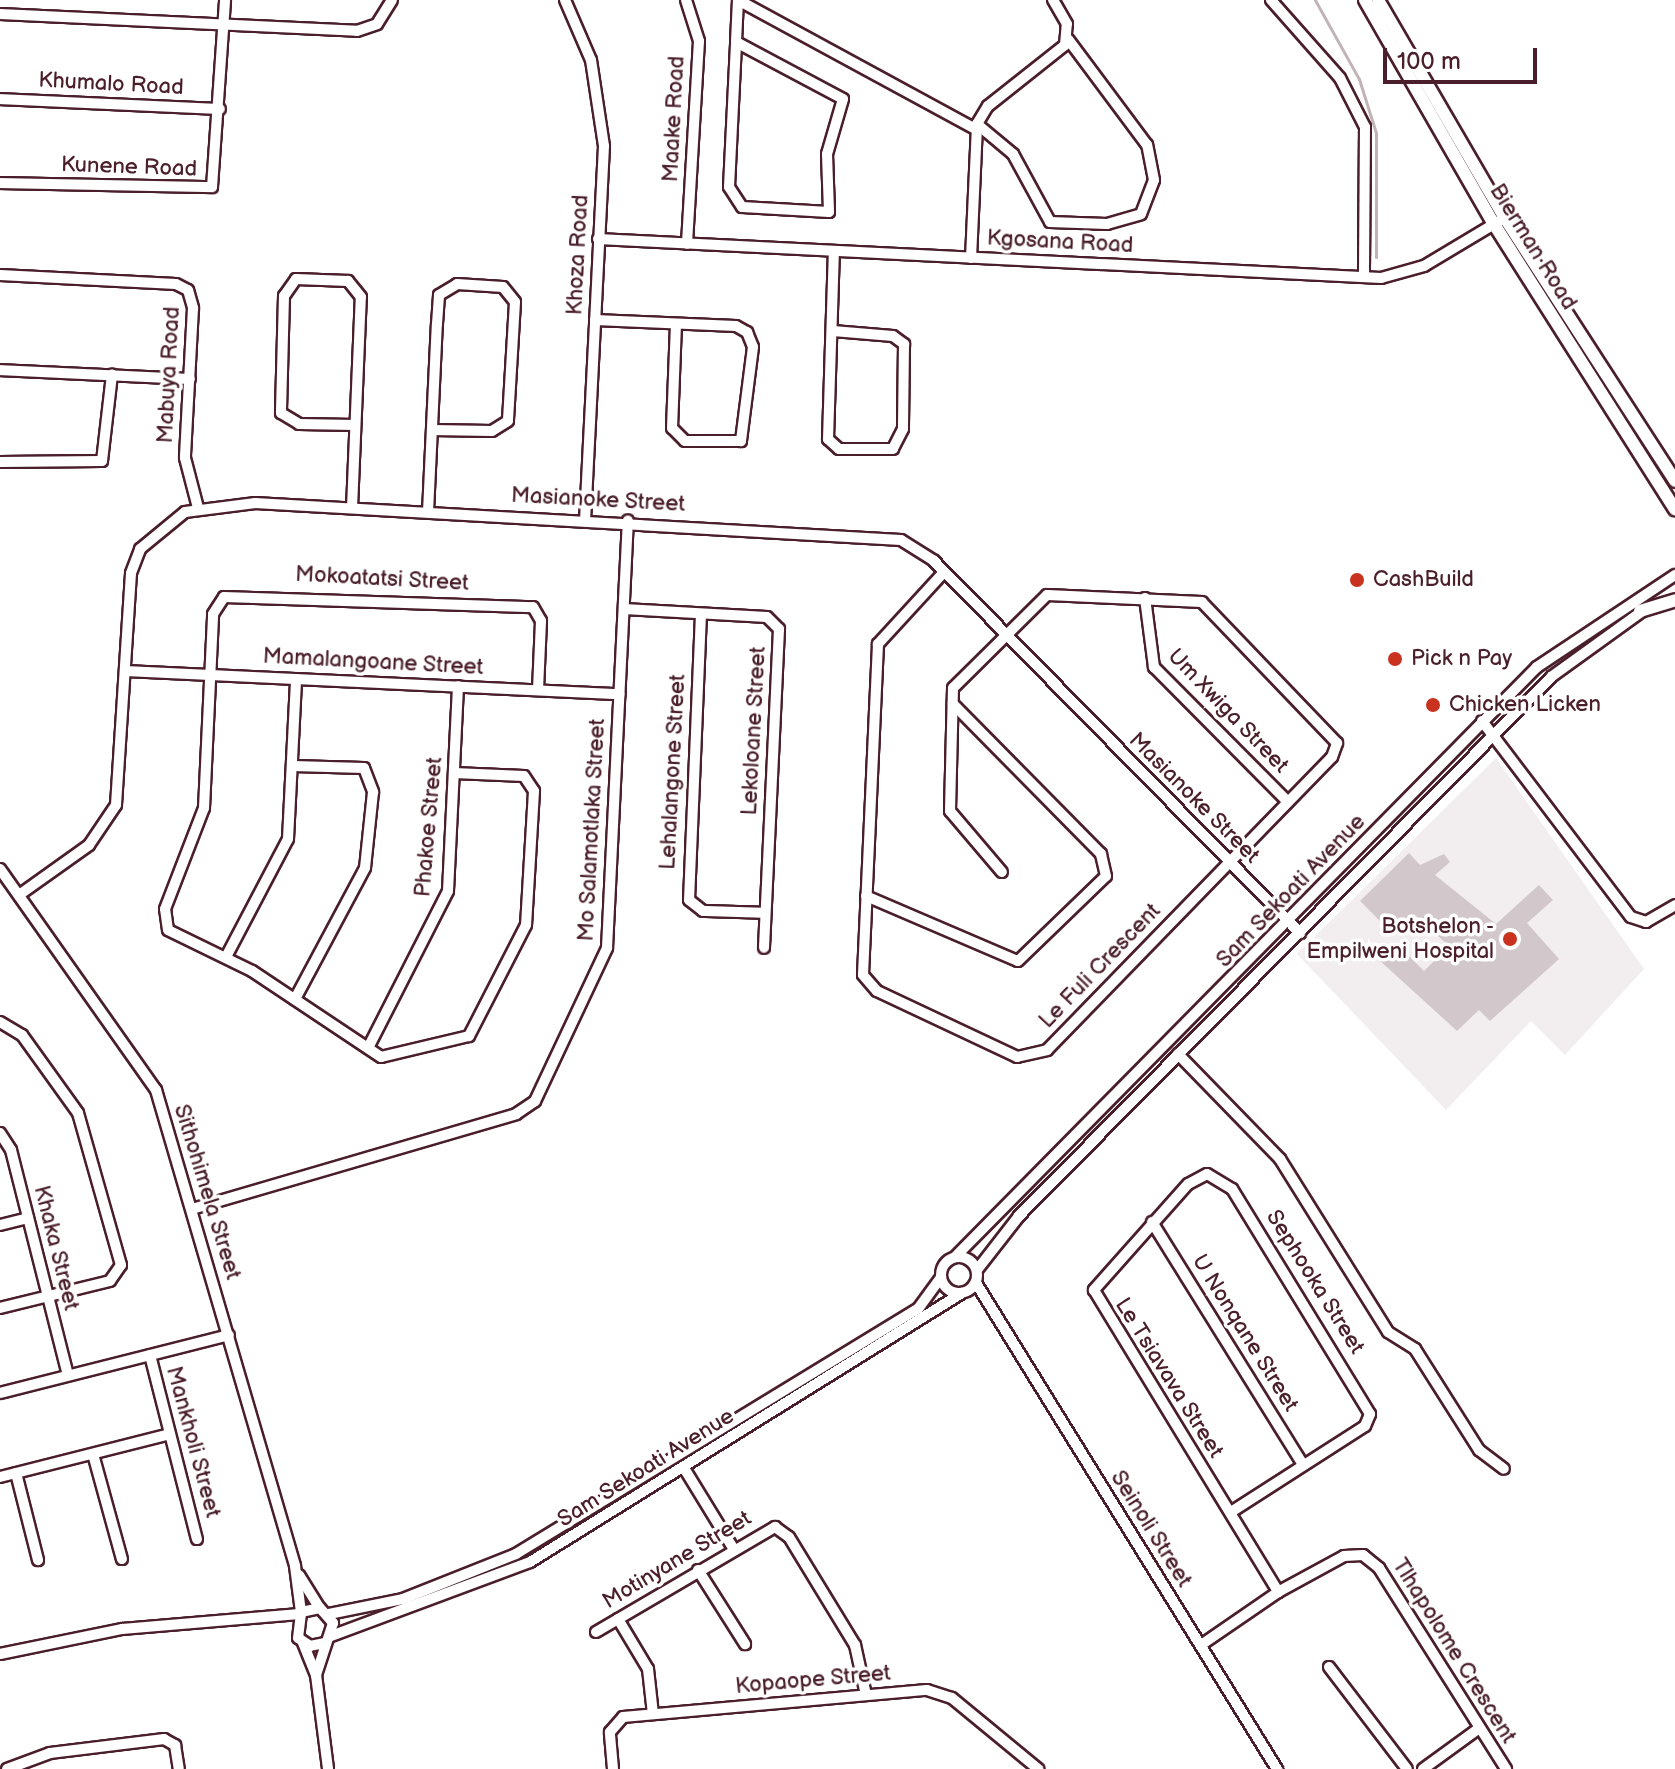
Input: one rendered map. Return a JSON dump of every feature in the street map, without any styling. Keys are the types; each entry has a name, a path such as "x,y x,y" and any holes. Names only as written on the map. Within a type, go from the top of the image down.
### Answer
{"main road":[{"name":"Bierman Road","path":"1365,0 1675,509"},
{"name":"Bierman Road","path":"1378,0 1499,221"},
{"path":"1499,221 1675,481"},
{"path":"1640,611 1675,598"}],"street":[{"name":"Kunene Road","path":"0,183 208,189 217,178 225,0"},
{"path":"0,14 365,31 392,0"},
{"name":"Khoza Road","path":"565,0 586,42 603,125 585,519"},
{"name":"Maake Road","path":"686,0 699,41 687,244"},
{"path":"736,42 840,93 827,154 831,203 823,216 764,213 733,196 736,42 738,0 977,127 1013,154 1050,222 1107,224 1141,214 1154,180 1147,145 1068,39 1053,0"},
{"path":"753,8 763,0"},
{"path":"1271,0 1340,78 1365,127 1364,277"},
{"path":"971,258 977,127 988,106 1068,39"},
{"name":"Khumalo Road","path":"0,99 220,109"},
{"name":"Kgosana Road","path":"598,239 1364,277 1411,272 1499,221"},
{"path":"833,331 893,336 904,344 903,429 893,449 839,449 828,439 834,251"},
{"name":"Mabuya Road","path":"0,275 183,286 193,301 185,458 198,508"},
{"path":"352,508 355,425 359,289 341,280 296,279 284,296 281,413 299,424 355,425"},
{"path":"428,512 432,430 435,369 442,290 468,284 509,291 515,307 506,425 492,431 432,430"},
{"path":"595,320 736,326 750,337 749,421 741,441 685,441 672,428 676,324"},
{"path":"0,370 190,379"},
{"path":"0,462 102,461 112,375"},
{"name":"Masianoke Street","path":"19,895 89,845 113,813 136,555 157,530 198,508 225,502 877,534 911,545 944,572 1300,933"},
{"name":"Mo Salamotlaka Street","path":"192,1209 516,1114 535,1101 607,948 628,521"},
{"name":"Le Fuli Crescent","path":"944,572 878,644 866,896 867,984 1030,1059 1336,752 1333,734 1207,606 1145,598 1052,594 1004,632 958,678 953,704"},
{"name":"Sam Sekoati Avenue","path":"955,1257 1553,652 1675,575"},
{"name":"Mokoatatsi Street","path":"209,674 216,606 234,593 514,605 541,615 538,690"},
{"name":"Um Xwiga Street","path":"1145,598 1154,667 1288,802"},
{"name":"Lekoloane Street","path":"624,609 767,617 779,629 764,948"},
{"name":"Sam Sekoati Avenue","path":"977,1270 1019,1216 1565,663 1640,611"},
{"name":"Lehalangone Street","path":"701,614 689,900 703,911 765,913"},
{"name":"Mamalangoane Street","path":"125,671 619,694"},
{"path":"209,674 204,808 165,919 177,939 226,957 368,1048 394,1059 469,1036 526,925 532,782 517,774 454,773"},
{"path":"226,957 287,843 296,679"},
{"name":"Phakoe Street","path":"368,1048 445,900 458,686"},
{"path":"866,896 1018,961 1106,876 1101,854 953,704"},
{"path":"953,704 950,811 1002,872"},
{"path":"1482,721 1631,917 1646,922 1675,905"},
{"path":"293,766 364,768 373,792 365,868 295,999"},
{"name":"Sithohimela Street","path":"0,869 147,1074 192,1209 295,1566 300,1613"},
{"path":"0,1022 22,1035 78,1113 121,1263 112,1280 0,1308"},
{"path":"1178,1054 1280,1159 1388,1332 1415,1349 1479,1450 1504,1469"},
{"name":"Khaka Street","path":"0,1133 28,1218 68,1375"},
{"name":"Le Tsiavava Street","path":"1215,1174 1194,1179 1100,1275 1095,1296 1278,1592"},
{"name":"Sephooka Street","path":"1215,1174 1232,1189 1364,1398 1370,1419 1303,1465"},
{"path":"0,1225 28,1218"},
{"name":"U Nonqane Street","path":"1152,1222 1303,1465"},
{"path":"955,1257 977,1270 976,1283 965,1292 948,1290 941,1277 955,1257"},
{"name":"Sam Sekoati Avenue","path":"300,1613 403,1599 516,1554 918,1309 941,1277"},
{"name":"Seinoli Street","path":"976,1283 990,1311 1277,1769"},
{"name":"Sam Sekoati Avenue","path":"303,1643 328,1639 504,1575 684,1468 965,1292"},
{"name":"Seinoli Street","path":"965,1292 990,1311"},
{"path":"0,1393 229,1335"},
{"name":"Mankholi Street","path":"150,1355 197,1539"},
{"path":"0,1477 170,1434"},
{"path":"93,1454 122,1559"},
{"path":"1231,1512 1303,1465"},
{"path":"684,1468 733,1548"},
{"path":"16,1473 38,1560"},
{"name":"Motinyane Street","path":"596,1632 767,1528 785,1531 855,1645 866,1695"},
{"name":"Tlhapolome Crescent","path":"1201,1645 1278,1592 1344,1556 1372,1559 1506,1769"},
{"name":"Sithohimela Street","path":"295,1566 324,1611"},
{"path":"698,1570 745,1644"},
{"path":"316,1675 328,1639 324,1611"},
{"path":"0,1654 61,1637 300,1613 295,1631"},
{"path":"271,1617 295,1631 316,1675 328,1769"},
{"path":"618,1619 648,1669 653,1714"},
{"path":"1329,1667 1407,1769"},
{"name":"Kopaope Street","path":"613,1769 611,1727 623,1717 937,1691 1038,1769"},
{"path":"1423,1769 1478,1729"},
{"path":"7,1769 50,1753 164,1739 175,1745 179,1769"}],"shaded area":[{"path":"1496,758 1644,969 1565,1055 1531,1021 1446,1110 1297,954"}],"building":[{"name":"Botshelon - Empilweni Hospital","path":"1409,853 1420,865 1444,854 1450,862 1435,875 1496,924 1539,885 1553,900 1527,923 1559,959 1490,1021 1479,1010 1457,1031 1378,959 1396,943 1424,971 1449,946 1414,914 1394,935 1360,901"}],"waterway":[{"path":"1315,0 1359,79 1376,133 1376,257"}],"place":[{"name":"CashBuild","path":"1357,580"},
{"name":"Pick n Pay","path":"1395,659"},
{"name":"Chicken Licken","path":"1433,705"},
{"name":"Botshelon - Empilweni Hospital","path":"1510,939"}]}
